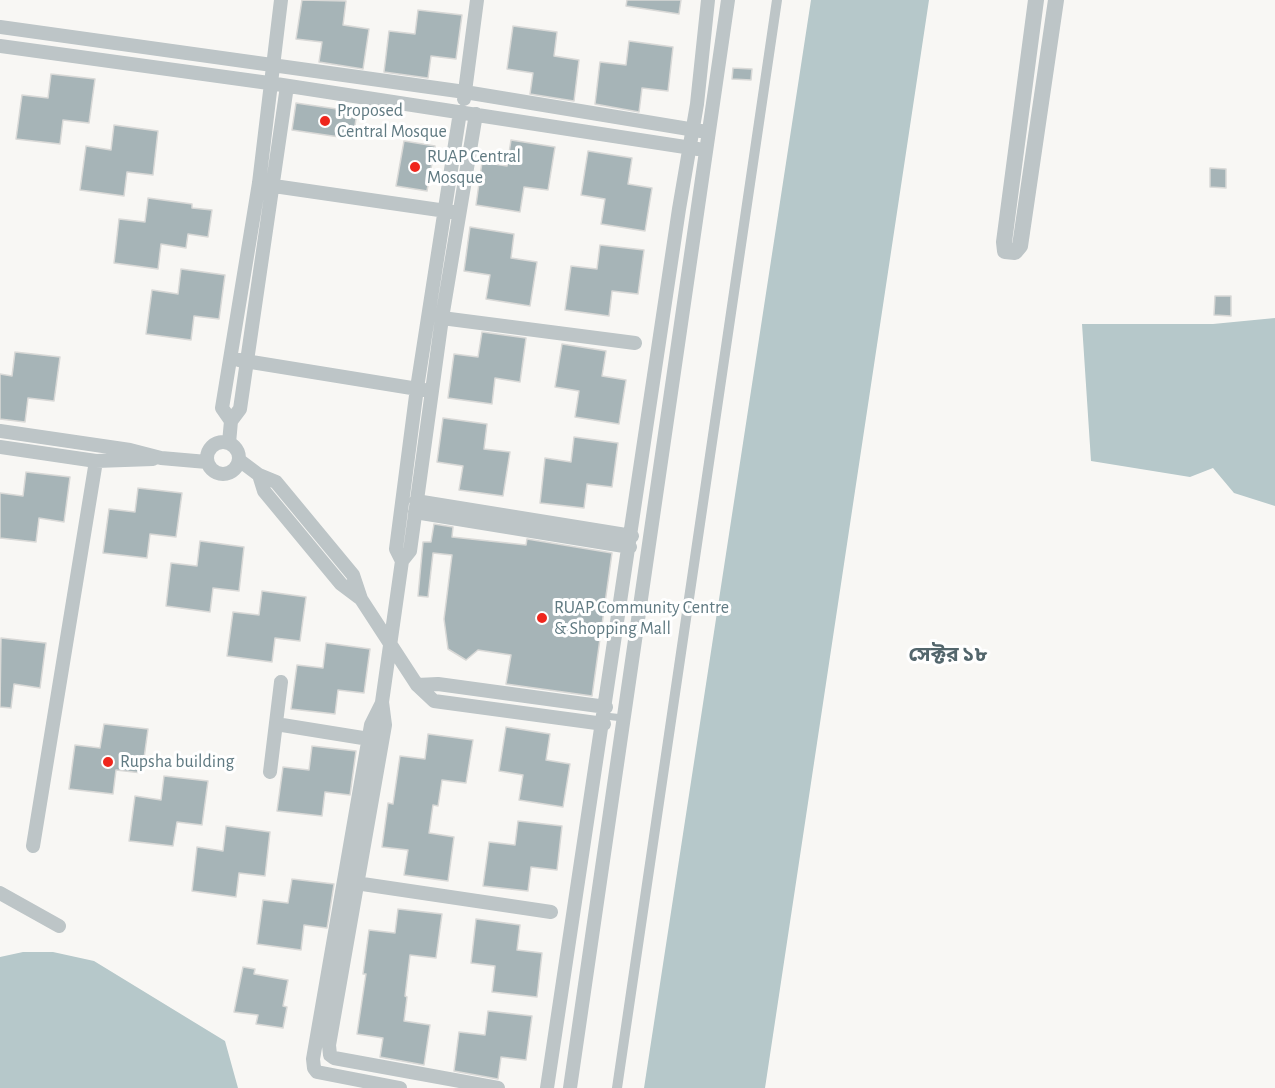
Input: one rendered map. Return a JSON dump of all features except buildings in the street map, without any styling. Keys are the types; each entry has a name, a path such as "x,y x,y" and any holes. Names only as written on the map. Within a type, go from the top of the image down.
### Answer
{"street":[{"path":"231,421 222,408 259,183 281,0"},
{"path":"400,1088 317,1072 313,1059 385,725 382,702 402,561 410,551 431,391 460,213 466,113 465,92 477,0"},
{"path":"547,1088 631,542 679,209 693,130 708,0"},
{"path":"570,1088 728,0"},
{"path":"617,1088 777,0"},
{"path":"1036,0 1004,242 1005,251 1015,252 1020,246 1056,0"},
{"path":"0,27 465,92 709,132"},
{"path":"0,46 272,83 706,150"},
{"path":"228,443 231,421 240,409 287,86"},
{"path":"402,561 396,549 445,210 466,113"},
{"path":"259,183 460,213"},
{"path":"442,318 635,342"},
{"path":"231,359 431,391"},
{"path":"0,430 130,450 161,458 207,462"},
{"path":"228,443 237,449 239,460 234,470 224,474 213,471 207,462 208,453 213,445 228,443"},
{"path":"0,447 96,461 128,462 161,458"},
{"path":"239,460 259,475 276,482 353,575 361,599 417,685 435,701 605,715"},
{"path":"33,846 96,461"},
{"path":"416,507 650,546"},
{"path":"270,772 281,682"},
{"path":"382,702 371,725 329,1045 330,1054 334,1058 498,1088"},
{"path":"276,724 369,739"},
{"path":"351,882 551,912"},
{"path":"0,892 59,926"}],"lane":[{"path":"605,715 623,718"}],"shaded area":[{"path":"811,0 929,0 765,1088 644,1088"},
{"path":"1275,318 1275,506 1234,493 1213,468 1190,477 1091,461 1082,324 1213,324"},
{"path":"23,952 53,952 94,961 225,1041 238,1088 0,1088 0,957"}],"place":[{"name":"Proposed Central Mosque","path":"325,121"},
{"name":"RUAP Central Mosque","path":"415,167"},
{"name":"RUAP Community Centre & Shopping Mall","path":"542,618"},
{"name":"Rupsha building","path":"108,762"}],"district":[{"name":"সেক্টর ১৮","path":"948,655"}]}
